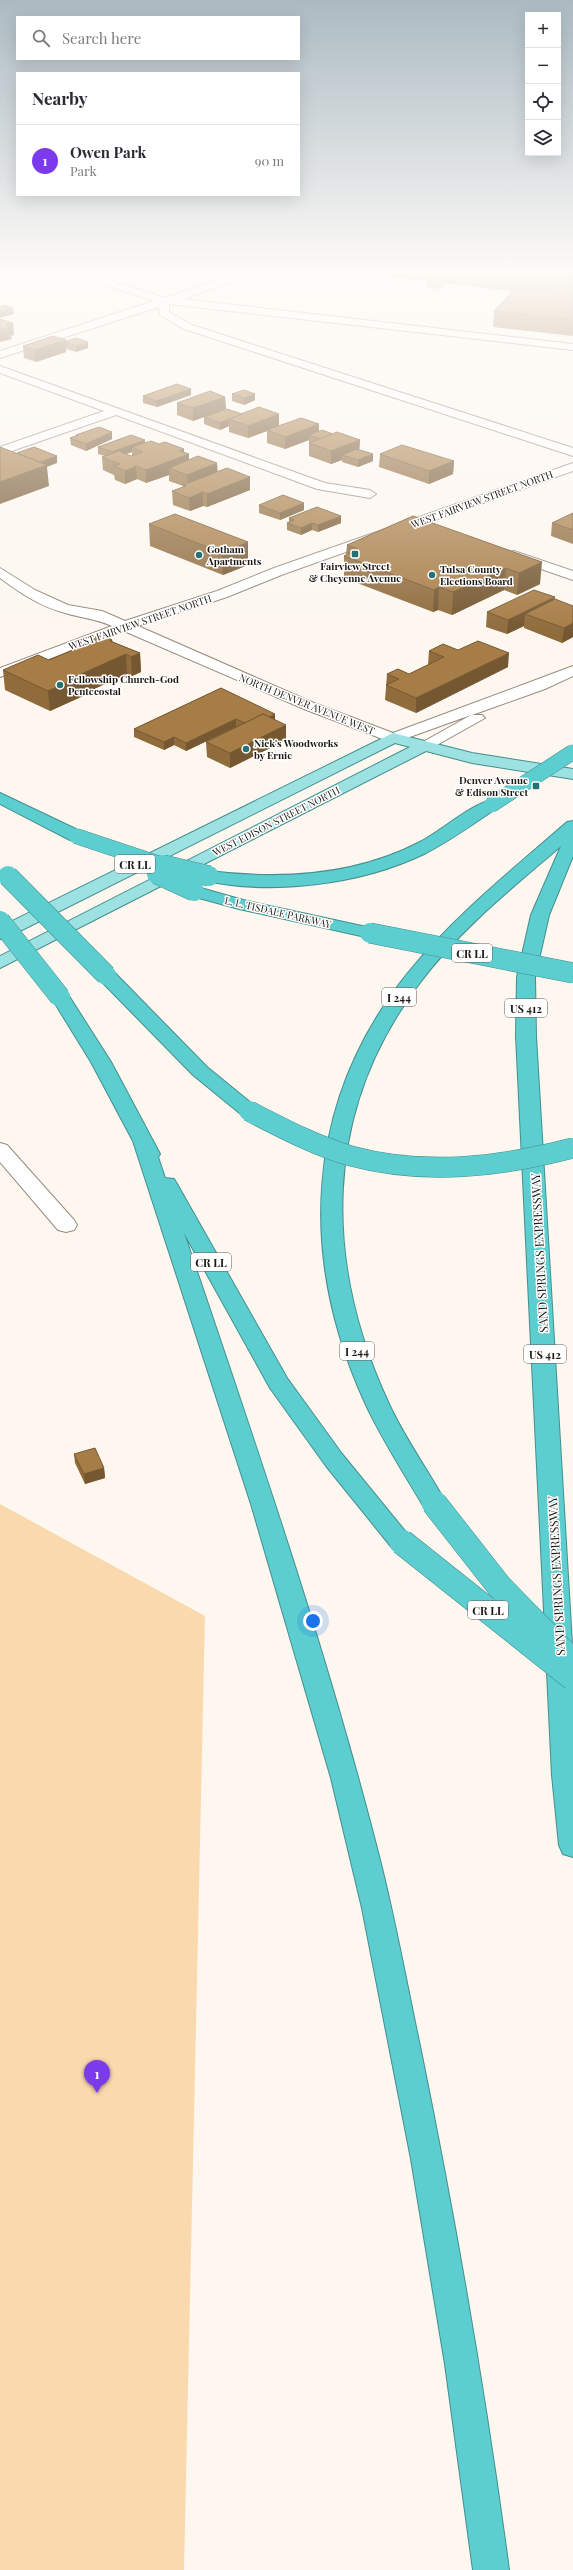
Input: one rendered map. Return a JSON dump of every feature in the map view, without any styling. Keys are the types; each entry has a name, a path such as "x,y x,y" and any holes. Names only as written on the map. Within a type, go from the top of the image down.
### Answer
{"highway":[{"path":"76,836 171,868 231,880 285,881 348,874 383,865 427,845 573,752"},
{"name":"L. L. TISDALE PARKWAY","path":"0,798 76,836 194,891 239,904 573,973"},
{"name":"I 244","path":"573,826 478,909 413,979 372,1040 345,1102 336,1137 331,1225 336,1268 346,1314 356,1348 378,1404 434,1503 470,1552 519,1607 573,1662"},
{"name":"SAND SPRINGS EXPRESSWAY","path":"573,836 540,915 526,977 526,1036 566,1775 573,1845"},
{"path":"4,873 200,1071 249,1111 311,1142 352,1156 393,1164 490,1166 519,1162 573,1148"},
{"name":"CR LL","path":"0,921 60,997 101,1062 143,1142 278,1382 334,1460 402,1542 573,1678"},
{"path":"143,1142 282,1562 328,1718 368,1872 422,2132 472,2421 491,2570"}],"main road":[{"name":"NORTH DENVER AVENUE WEST","path":"393,738 422,747 472,758 573,774"},
{"name":"WEST EDISON STREET NORTH","path":"0,934 393,738"},
{"name":"WEST EDISON STREET NORTH","path":"0,963 422,747"}],"street":[{"path":"63,392 322,486 370,494"},
{"path":"392,392 572,449"},
{"path":"0,451 116,411"},
{"name":"WEST FAIRVIEW STREET NORTH","path":"0,673 125,626 222,594 279,571 573,467"},
{"path":"420,521 442,529"},
{"path":"499,550 573,576"},
{"name":"WEST FAIRVIEW STREET NORTH","path":"0,660 104,616 279,571"},
{"name":"NORTH DENVER AVENUE WEST","path":"0,572 30,593 65,609 104,616"},
{"name":"NORTH DENVER AVENUE WEST","path":"0,572 42,583"},
{"name":"NORTH DENVER AVENUE WEST","path":"70,595 84,601 104,616 125,626 309,706 363,728 393,738"},
{"name":"WEST EDISON STREET NORTH","path":"422,747 573,670"},
{"name":"WEST EDISON STREET NORTH","path":"393,738 552,680"},
{"path":"0,1149 66,1225"}],"shaded area":[{"path":"0,1504 205,1616 184,2570 0,2570"}],"building":[{"path":"155,392 182,392 156,401 143,396"},
{"path":"207,392 212,392 225,397 193,408 177,403"},
{"path":"238,392 249,392 255,394 244,398 232,394"},
{"path":"259,407 279,414 248,426 228,419"},
{"path":"227,409 242,414 220,423 204,417"},
{"path":"301,418 319,424 285,437 267,430"},
{"path":"99,427 112,432 86,444 70,438 78,435 76,435"},
{"path":"322,430 333,434 320,439 309,435"},
{"path":"337,432 360,440 331,451 309,443"},
{"path":"131,435 145,440 112,452 98,447"},
{"path":"151,441 159,444 165,442 184,449 179,451 189,454 146,470 136,466 125,471 114,466 120,464 102,457 119,451 131,456 143,452 132,447"},
{"path":"402,445 454,461 429,471 380,454"},
{"path":"0,447 47,465 0,482"},
{"path":"34,447 57,456 40,462 17,453"},
{"path":"357,449 373,454 358,460 342,455"},
{"path":"198,456 217,463 187,475 169,468"},
{"path":"227,468 250,477 207,494 203,492 189,498 172,491 186,486 183,485"},
{"path":"283,495 304,503 280,513 259,505"},
{"path":"317,507 341,516 318,525 312,523 301,528 287,523 294,520 289,518"},
{"path":"573,513 573,530 552,523"},
{"path":"175,514 248,542 222,553 149,524"},
{"path":"413,516 542,562 519,573 506,568 453,592 439,587 434,590 344,556 358,549 347,545"},
{"path":"534,590 555,597 508,620 487,612"},
{"path":"555,599 573,606 573,623 564,628 525,614"},
{"path":"101,635 112,640 110,641 140,653 131,657 126,654 48,691 3,670 38,655 49,660 94,641 90,639"},
{"path":"478,641 509,653 416,698 386,685 399,679 387,674 398,669 409,674 444,657 429,651 443,644 458,650"},
{"path":"221,688 275,714 269,717 263,714 245,723 236,719 186,743 174,737 164,742 134,729"},
{"path":"263,714 286,725 230,753 206,742"},
{"path":"95,1448 104,1468 84,1474 74,1454"}],"place":[{"name":"Fairview Street & Cheyenne Avenue","path":"355,554"},
{"name":"Gotham Apartments","path":"199,555"},
{"name":"Tulsa County Elections Board","path":"432,575"},
{"name":"Fellowship Church-God Pentecostal","path":"60,685"},
{"name":"Nick's Woodworks by Ernie","path":"246,749"},
{"name":"Denver Avenue & Edison Street","path":"536,786"},
{"name":"Owen Park","path":"97,2093"}]}
